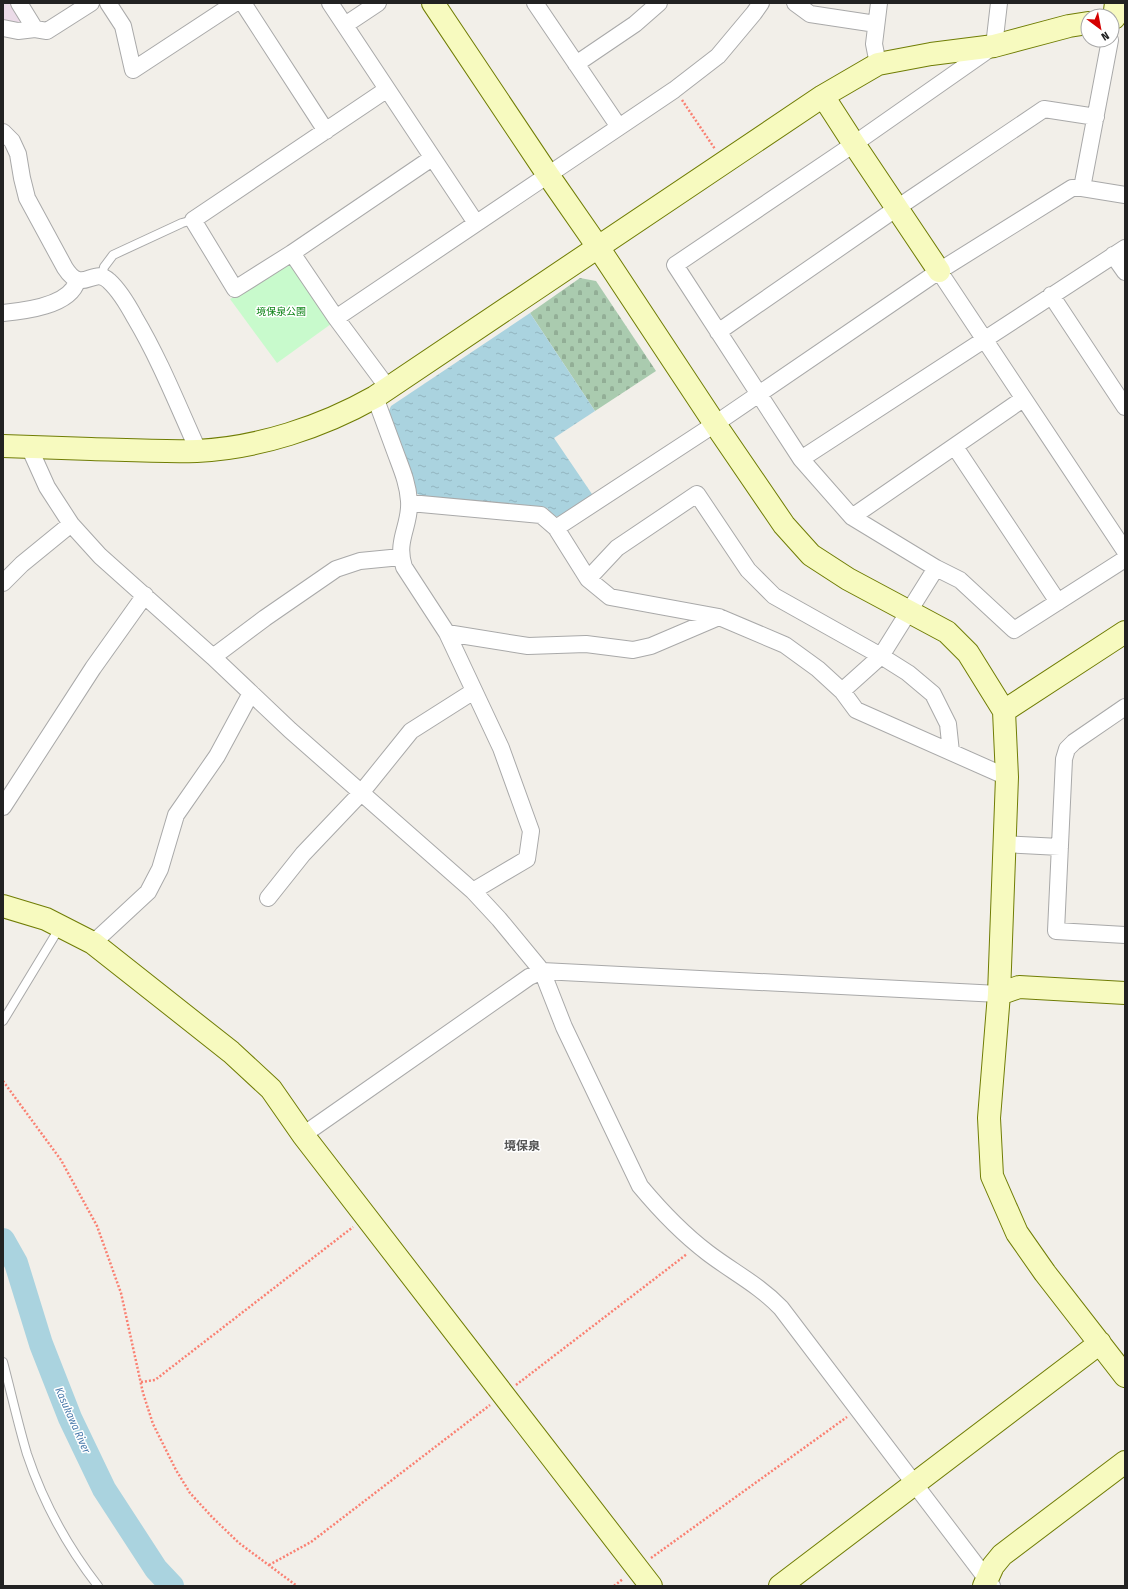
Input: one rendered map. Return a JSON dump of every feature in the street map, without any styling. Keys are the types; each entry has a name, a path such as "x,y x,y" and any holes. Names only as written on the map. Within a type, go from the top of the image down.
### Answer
{"street":[{"path":"19,3 35,29"},
{"path":"3,28 18,31 35,29 46,32 91,3"},
{"path":"108,3 123,26 133,70 235,3"},
{"path":"243,3 326,131"},
{"path":"330,3 386,90 476,223"},
{"path":"345,25 378,3"},
{"path":"433,3 598,247 714,424 784,525 811,555 848,579 947,632 968,653 1004,711 1007,777 998,994 989,1118 992,1176 1017,1233 1125,1376"},
{"path":"535,3 619,127"},
{"path":"576,64 635,24 659,3"},
{"path":"336,318 674,90 718,56 754,13 760,3"},
{"path":"795,3 810,14 876,24"},
{"path":"878,64 874,44 879,3"},
{"path":"999,3 994,46 854,144 675,265 801,459 852,517 936,568 960,580 1014,630 1125,559"},
{"path":"3,446 135,451 198,450 246,444 304,430 347,413 381,392 824,96 878,64 931,54 994,46 1080,24"},
{"path":"1082,188 1109,48"},
{"path":"386,90 193,220 235,289 432,158"},
{"path":"824,96 854,144 1125,551"},
{"path":"718,332 897,208 1044,109 1096,117"},
{"path":"3,132 12,141 18,154 27,198 71,278 76,281 102,276 108,280 123,296 149,341 198,450"},
{"path":"556,528 759,394 939,272 1072,188 1082,188 1125,195"},
{"path":"801,459 1119,251 1125,272"},
{"path":"292,252 336,318 381,392 410,503 401,544 401,556 404,566 447,634 501,748 531,831 527,859 473,891"},
{"path":"3,313 28,310 53,302 72,290 76,281"},
{"path":"1051,295 1125,407"},
{"path":"852,517 1023,399"},
{"path":"955,446 1058,602"},
{"path":"29,447 47,488 71,524 100,556 145,595 361,793 473,891 499,919 542,971 564,1027 640,1186 659,1208 707,1253 768,1294 781,1308 988,1584"},
{"path":"588,579 616,548 697,494 748,570 774,596 881,656 908,673 933,694 948,724 952,752"},
{"path":"410,503 542,515 556,528 588,579 610,597 719,617 785,645 818,669 842,691 856,710 1007,777"},
{"path":"3,583 22,564 71,524"},
{"path":"213,657 336,569 360,561 401,556"},
{"path":"842,691 881,656 936,568"},
{"path":"3,807 93,668 145,595"},
{"path":"447,634 528,646 586,644 633,650 651,646 719,617"},
{"path":"1004,711 1125,632"},
{"path":"268,898 303,854 361,793 411,731 474,691"},
{"path":"93,942 148,892 160,869 176,815 217,756 251,693"},
{"path":"1125,707 1074,742 1067,749 1064,759 1056,931 1125,935"},
{"path":"1004,844 1060,846"},
{"path":"3,906 46,919 93,942 231,1052 271,1089 303,1135 651,1586"},
{"path":"303,1135 529,977 542,971 998,994 1018,987 1125,993"},
{"path":"780,1586 1100,1344"},
{"path":"988,1584 993,1566 1002,1555 1125,1462"}],"lane":[{"path":"102,276 104,266 113,255 182,223 193,220"},
{"path":"3,1021 60,926"},
{"path":"3,1362 27,1453 43,1495 57,1524 85,1569 98,1586"}],"path":[{"path":"674,90 725,162"},
{"path":"3,1081 61,1160 97,1226 121,1293 152,1424 163,1447 190,1493 212,1518 240,1544 297,1586"},
{"path":"141,1382 155,1380 366,1217"},
{"path":"269,1565 311,1542 682,1258 698,1244"},
{"path":"614,1586 857,1410"}],"shaded area":[{"path":"3,3 13,3 23,19 18,27 3,23"}],"green space":[{"name":"境保泉公園","path":"284,263 293,265 331,324 277,363 230,299"},
{"path":"580,278 596,281 656,371 595,411 530,313"}],"water":[{"path":"530,313 595,411 554,438 594,497 562,517 553,516 547,508 425,497 415,493 387,415 391,406"}],"waterway":[{"name":"Kasukawa River","path":"3,1240 16,1263 41,1344 70,1418 104,1489 156,1569 172,1586"}],"district":[{"name":"境保泉","path":"522,1146"}]}
